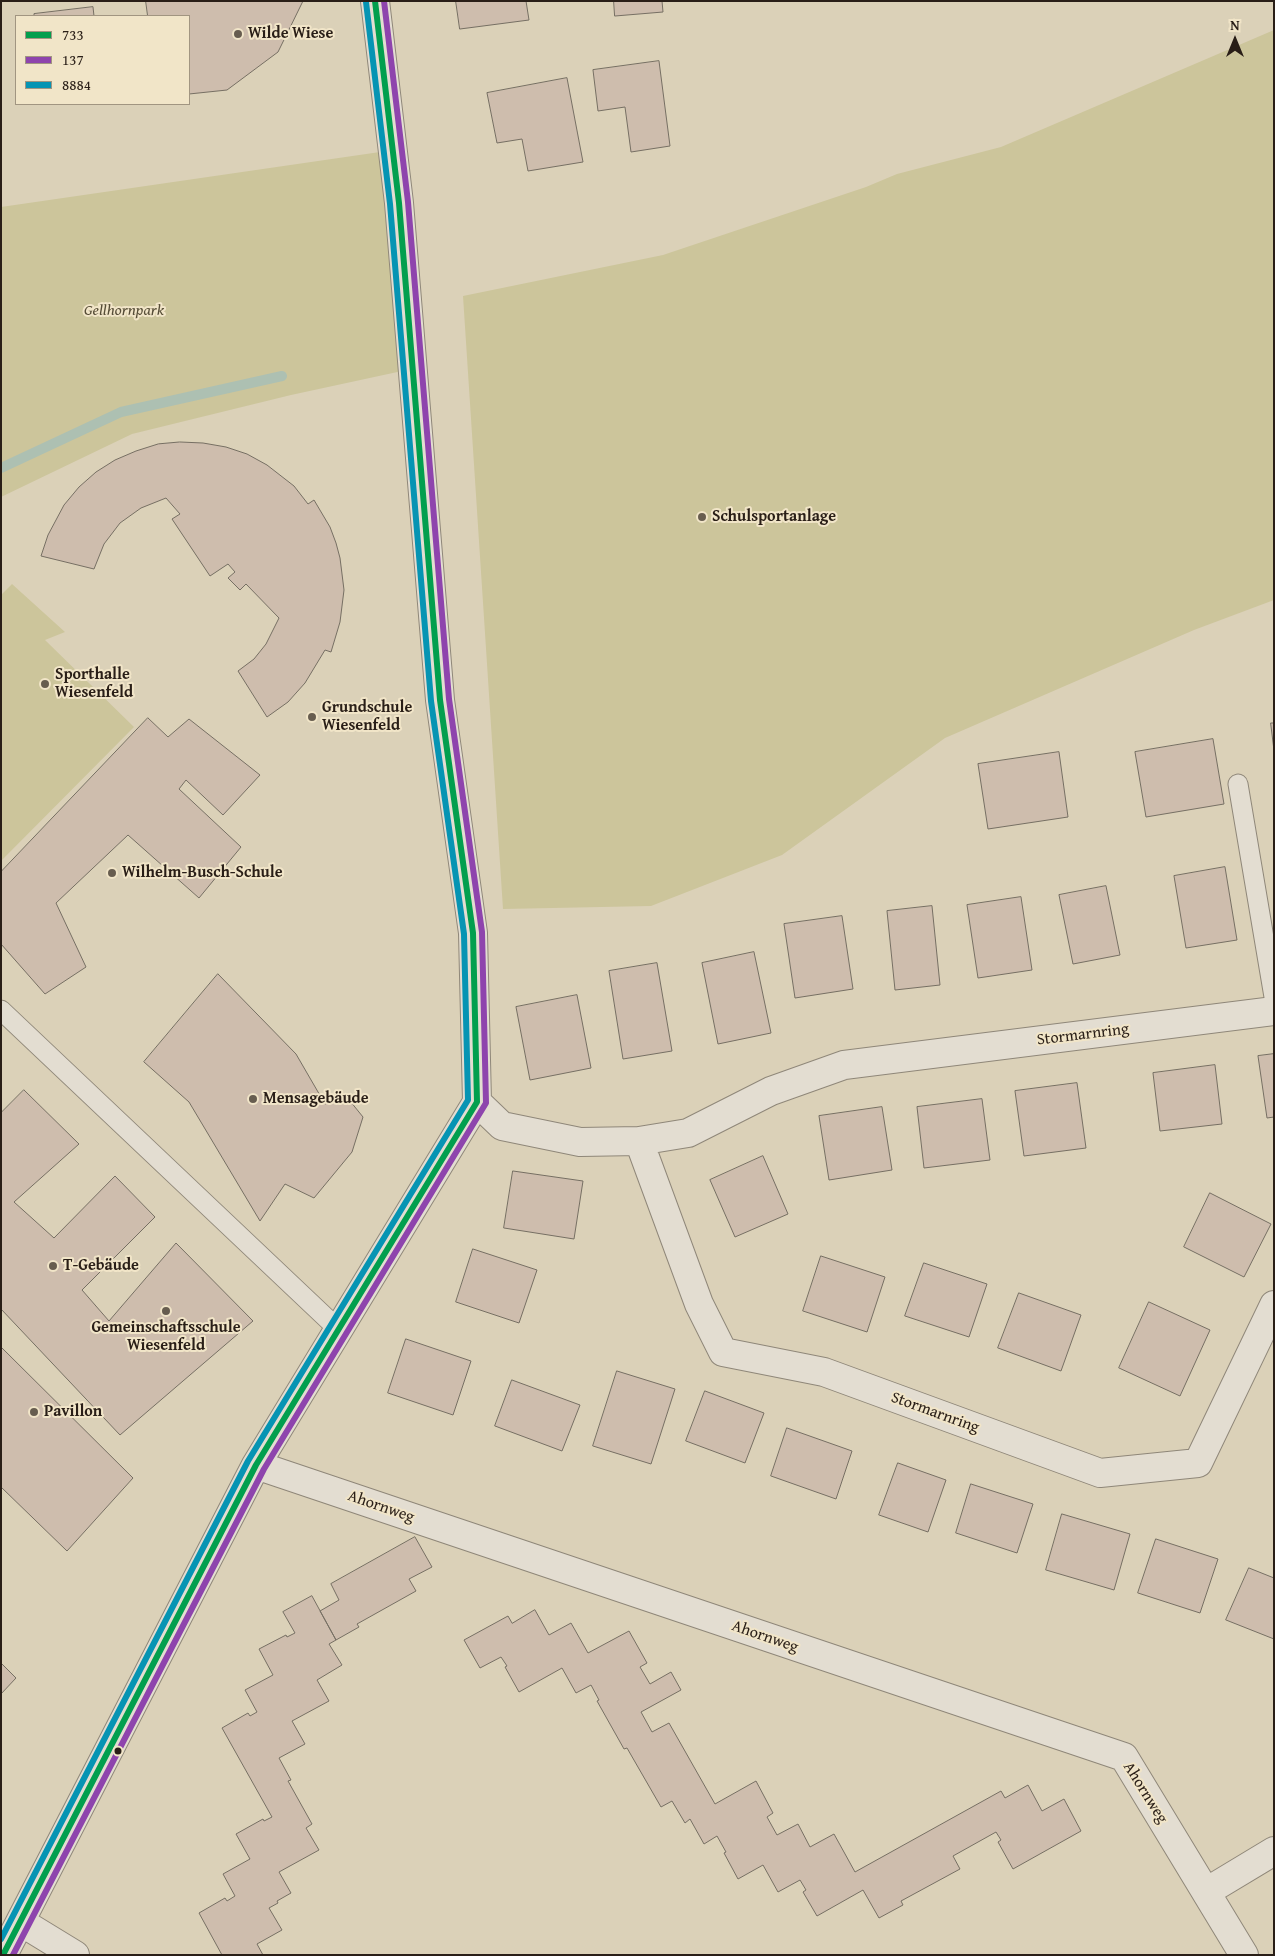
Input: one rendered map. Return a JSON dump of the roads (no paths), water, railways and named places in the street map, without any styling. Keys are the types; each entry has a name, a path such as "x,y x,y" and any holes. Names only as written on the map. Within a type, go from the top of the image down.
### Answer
{"street":[{"path":"3,1955 256,1465 477,1102 473,934 440,700 399,203 375,1"},
{"name":"Stormarnring","path":"477,1102 502,1126 580,1142 639,1142 688,1133 771,1091 844,1066 1274,1012"},
{"name":"Stormarnring","path":"639,1142 698,1304 723,1352 824,1372 1100,1473 1198,1462 1274,1305"},
{"name":"Ahornweg","path":"256,1465 1124,1757 1244,1955"},
{"path":"1206,1892 1274,1852"},
{"path":"21,1922 75,1955"}],"lane":[{"path":"1238,784 1274,997"},
{"path":"1,1010 339,1330"}],"waterway":[{"path":"1,468 121,412 282,376"}],"place":[{"name":"Wilde Wiese","path":"238,34"},
{"name":"Schulsportanlage","path":"702,517"},
{"name":"Sporthalle Wiesenfeld","path":"45,684"},
{"name":"Grundschule Wiesenfeld","path":"312,717"},
{"name":"Wilhelm-Busch-Schule","path":"112,873"},
{"name":"Mensagebäude","path":"253,1099"},
{"name":"T-Gebäude","path":"53,1266"},
{"name":"Gemeinschaftsschule Wiesenfeld","path":"166,1311"},
{"name":"Pavillon","path":"34,1412"}],"park label":[{"name":"Gellhornpark","path":"124,311"}]}
